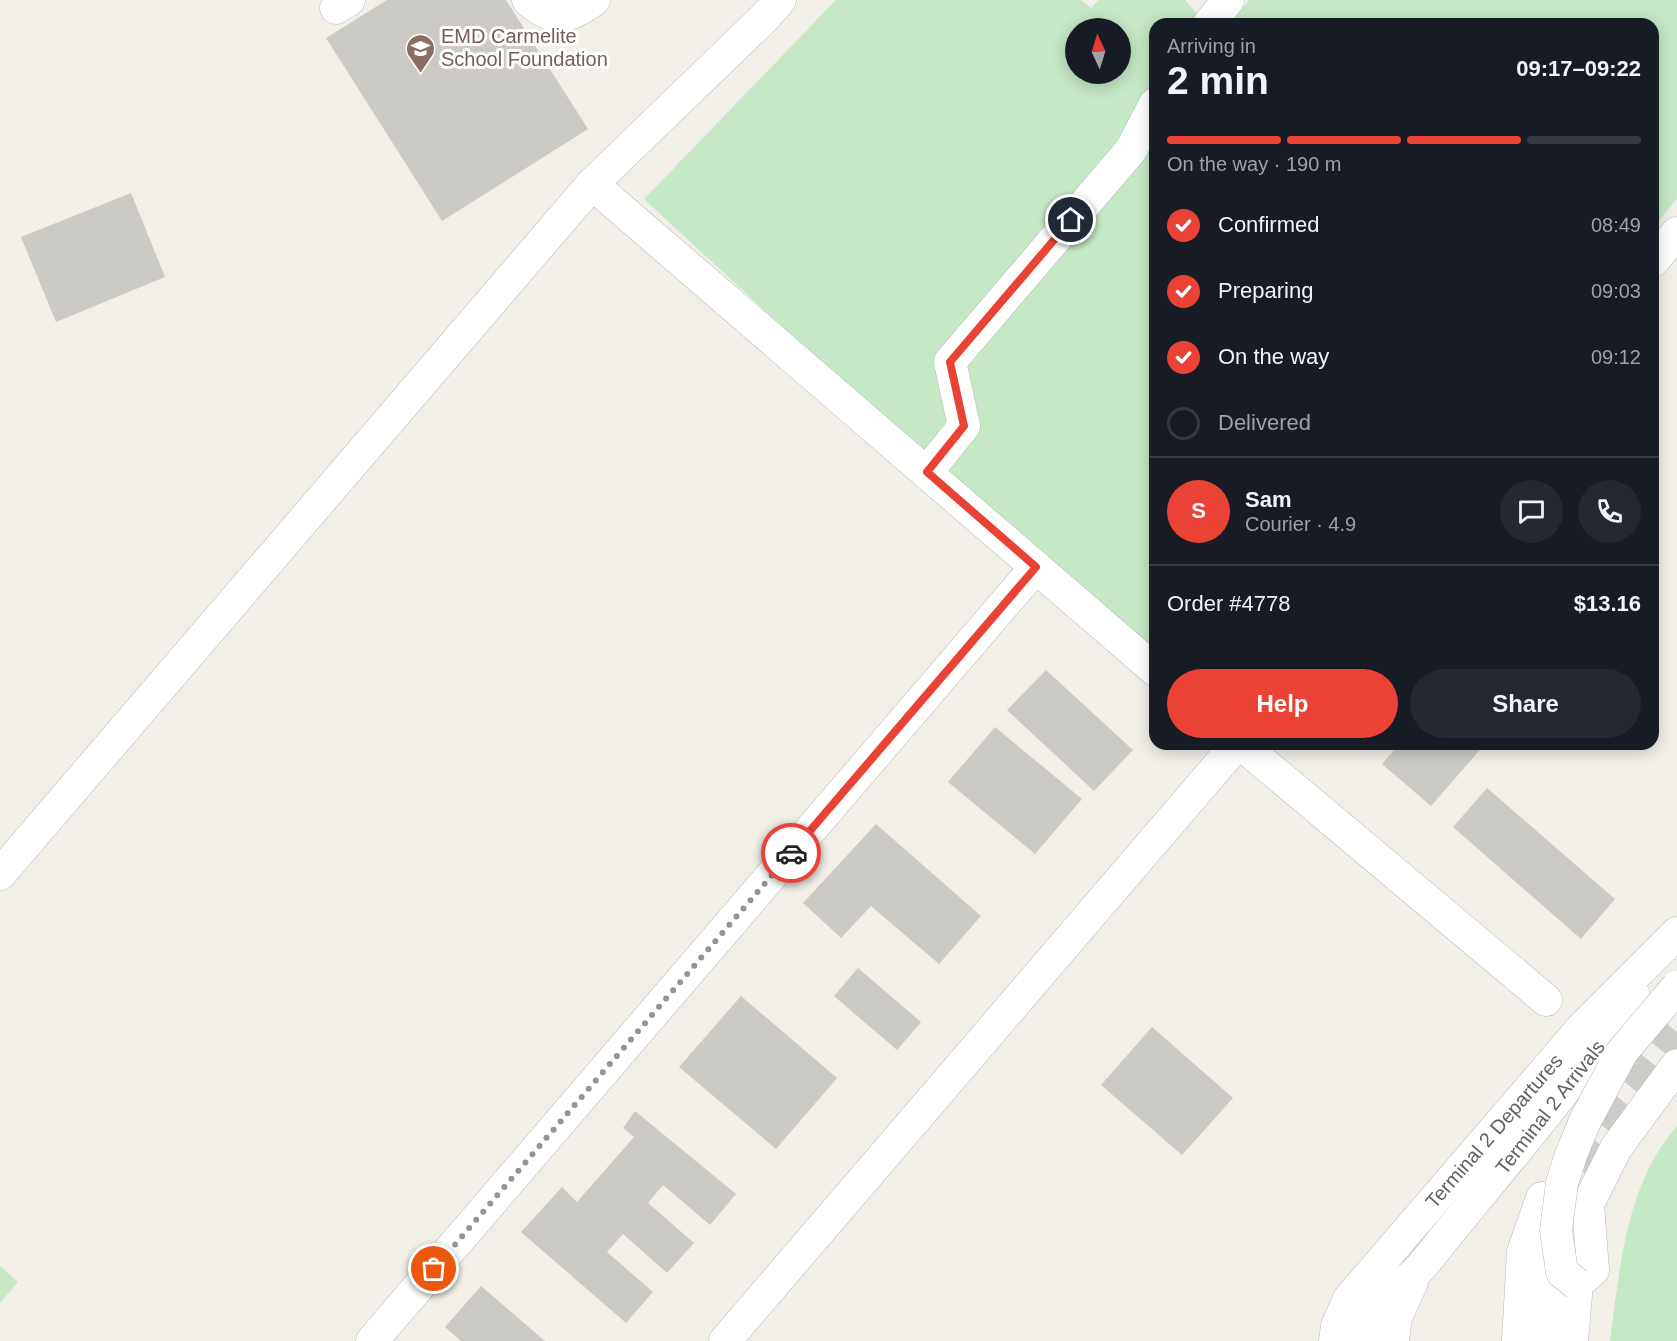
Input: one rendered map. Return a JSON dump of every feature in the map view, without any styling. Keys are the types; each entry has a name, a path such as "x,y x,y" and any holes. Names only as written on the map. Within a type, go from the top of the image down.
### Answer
{"street":[{"path":"528,0 548,15 574,14 594,0"},
{"path":"0,874 592,184 780,0"},
{"path":"1214,18 1228,0"},
{"path":"927,472 964,426 950,362 1131,150 1149,116"},
{"path":"592,184 1149,664"},
{"path":"1659,254 1677,232"},
{"path":"372,1341 1036,567"},
{"path":"725,1341 1232,750"},
{"path":"1248,750 1546,1000"},
{"name":"Terminal 2 Departures","path":"1335,1341 1337,1326 1349,1299 1583,1027 1676,934"},
{"name":"Terminal 2 Arrivals","path":"1365,1341 1369,1322 1384,1299 1416,1272 1605,1039 1676,934"},
{"path":"1577,1284 1562,1272 1556,1230 1562,1183 1568,1164 1585,1121 1622,1052 1677,987"},
{"path":"1572,1341 1577,1284 1593,1270 1588,1204 1616,1148 1677,1065"},
{"path":"1543,1341 1545,1263 1557,1226 1567,1169"},
{"path":"1518,1341 1523,1252 1542,1198"},
{"name":"Terminal 2 Arrivals","path":"1393,1341 1396,1317 1416,1272"}],"green space":[{"path":"836,0 1081,0 1091,8 1099,0 1185,0 1201,18 1149,18 1149,653 964,495 644,199"},
{"path":"1249,0 1677,0 1677,199 1659,220 1659,18 1235,18"},
{"path":"1677,1126 1677,1341 1610,1341 1622,1256 1636,1200 1646,1174 1660,1149"},
{"path":"0,1266 18,1282 0,1303"}],"building":[{"path":"387,0 506,0 588,129 442,221 326,38"},
{"path":"131,193 165,277 56,322 21,237"},
{"path":"1046,670 1133,750 1094,791 1007,710"},
{"path":"995,727 1082,799 1035,854 948,782"},
{"path":"1394,750 1480,750 1431,806 1382,764"},
{"path":"1487,788 1615,899 1581,939 1453,827"},
{"path":"876,824 981,916 939,964 871,906 841,938 803,903"},
{"path":"858,968 921,1022 897,1050 834,996"},
{"path":"741,996 837,1078 776,1149 679,1067"},
{"path":"1152,1027 1233,1098 1182,1155 1101,1085"},
{"path":"635,1111 736,1194 710,1225 663,1185 648,1203 694,1243 667,1273 623,1234 607,1252 653,1292 626,1323 521,1232 562,1187 577,1202 634,1137 623,1128"},
{"path":"481,1286 545,1341 461,1341 445,1327"}],"tunnel":[{"path":"1572,1163 1677,1032"}],"way so far":[{"path":"434,1269 791,853"}],"place":[{"name":"EMD Carmelite School Foundation","path":"420,74"}],"route":[{"path":"791,853 1036,567 927,472 964,426 950,362 1071,220"}]}
